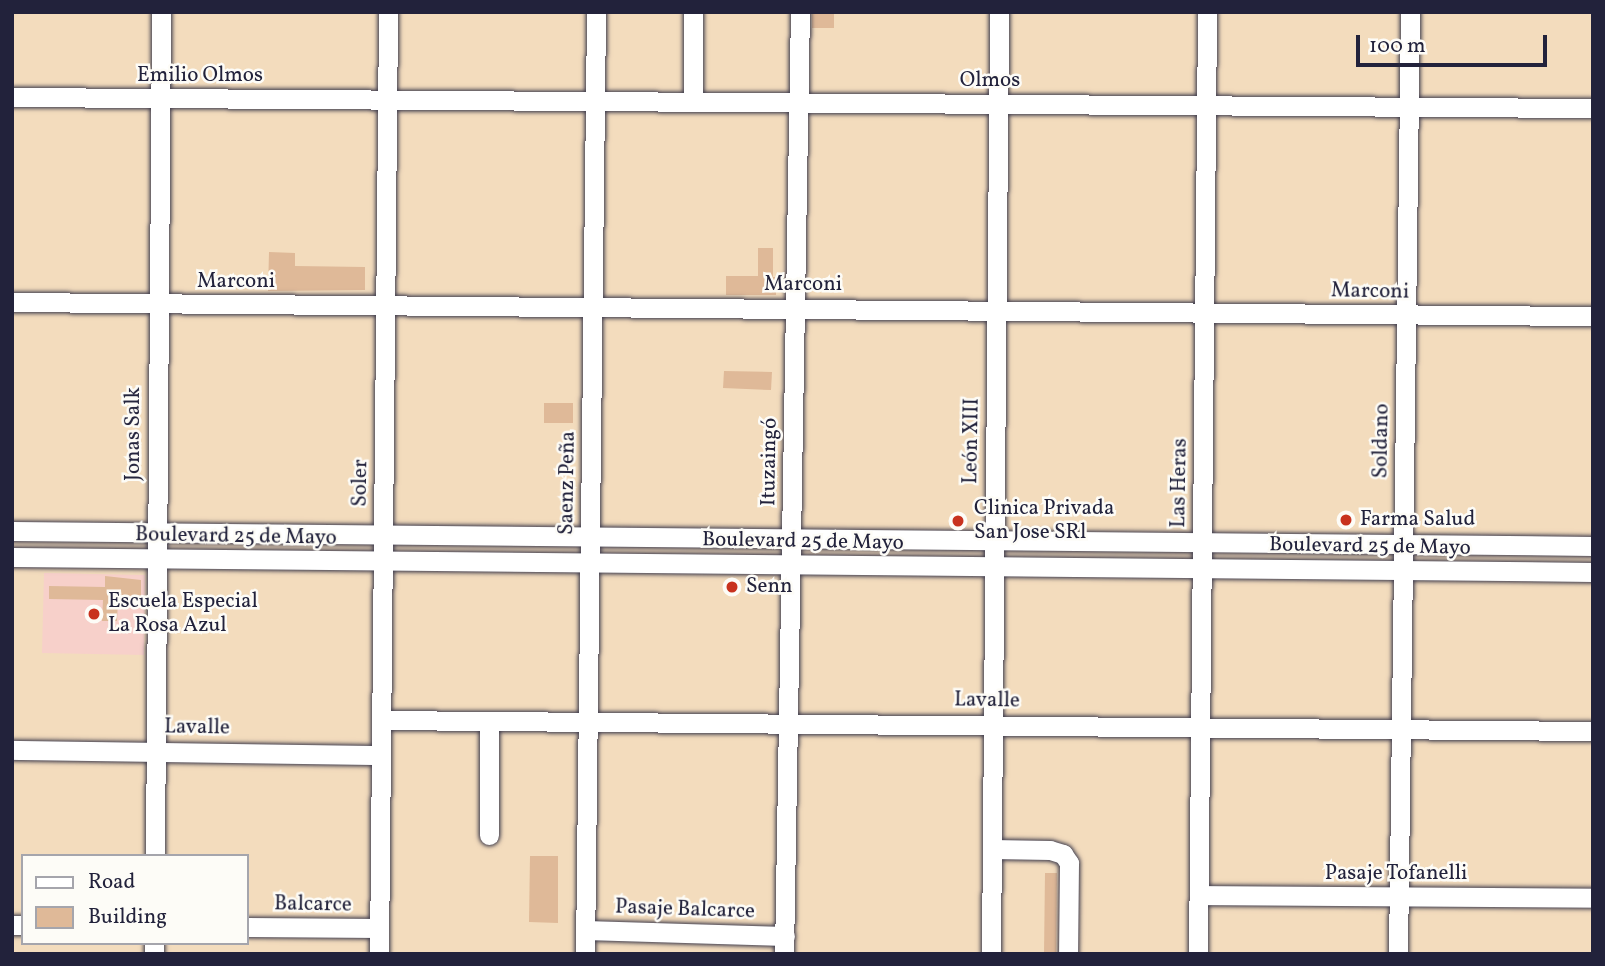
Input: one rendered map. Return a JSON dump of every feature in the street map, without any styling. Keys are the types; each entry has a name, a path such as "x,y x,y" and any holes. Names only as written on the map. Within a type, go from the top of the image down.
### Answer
{"street":[{"name":"Jonas Salk","path":"155,854 161,12"},
{"name":"Soler","path":"379,954 388,12"},
{"name":"Saenz Peña","path":"585,954 596,12"},
{"path":"693,12 693,102"},
{"name":"Ituzaingó","path":"785,945 800,12"},
{"name":"León XIII","path":"991,954 999,12"},
{"name":"Las Heras","path":"1198,954 1207,12"},
{"name":"Soldano","path":"1398,954 1410,12"},
{"name":"Emilio Olmos","path":"12,97 387,100"},
{"name":"Olmos","path":"387,100 1593,108"},
{"name":"Marconi","path":"12,302 1593,316"},
{"name":"Boulevard 25 de Mayo","path":"12,531 1593,546"},
{"name":"Boulevard 25 de Mayo","path":"12,557 1593,572"},
{"name":"Lavalle","path":"381,720 1593,731"},
{"path":"489,721 489,835"},
{"name":"Lavalle","path":"12,750 381,755"},
{"path":"992,849 1050,850 1063,855 1069,863 1068,954"},
{"name":"Pasaje Tofanelli","path":"1199,895 1593,898"},
{"name":"Balcarce","path":"248,927 379,928"},
{"name":"Pasaje Balcarce","path":"585,930 785,945"}],"shaded area":[{"name":"Escuela Especial La Rosa Azul","path":"44,573 145,575 144,655 42,653"}],"building":[{"path":"812,12 834,12 834,28 812,28"},
{"path":"758,248 773,248 773,277 779,277 779,291 776,291 776,295 726,295 726,276 758,276"},
{"path":"269,252 295,253 295,266 365,267 365,290 268,291"},
{"path":"724,371 772,372 771,390 723,388"},
{"path":"544,403 573,403 573,423 544,423"},
{"path":"105,576 141,580 141,600 118,599 117,621 102,621 103,600 49,599 49,586 105,587"},
{"path":"530,856 558,856 558,923 529,922"},
{"path":"1045,873 1057,873 1056,954 1044,954"}],"place":[{"name":"Farma Salud","path":"1346,520"},
{"name":"Clinica Privada San Jose SRl","path":"958,521"},
{"name":"Senn","path":"732,587"},
{"name":"Escuela Especial La Rosa Azul","path":"94,614"}]}
